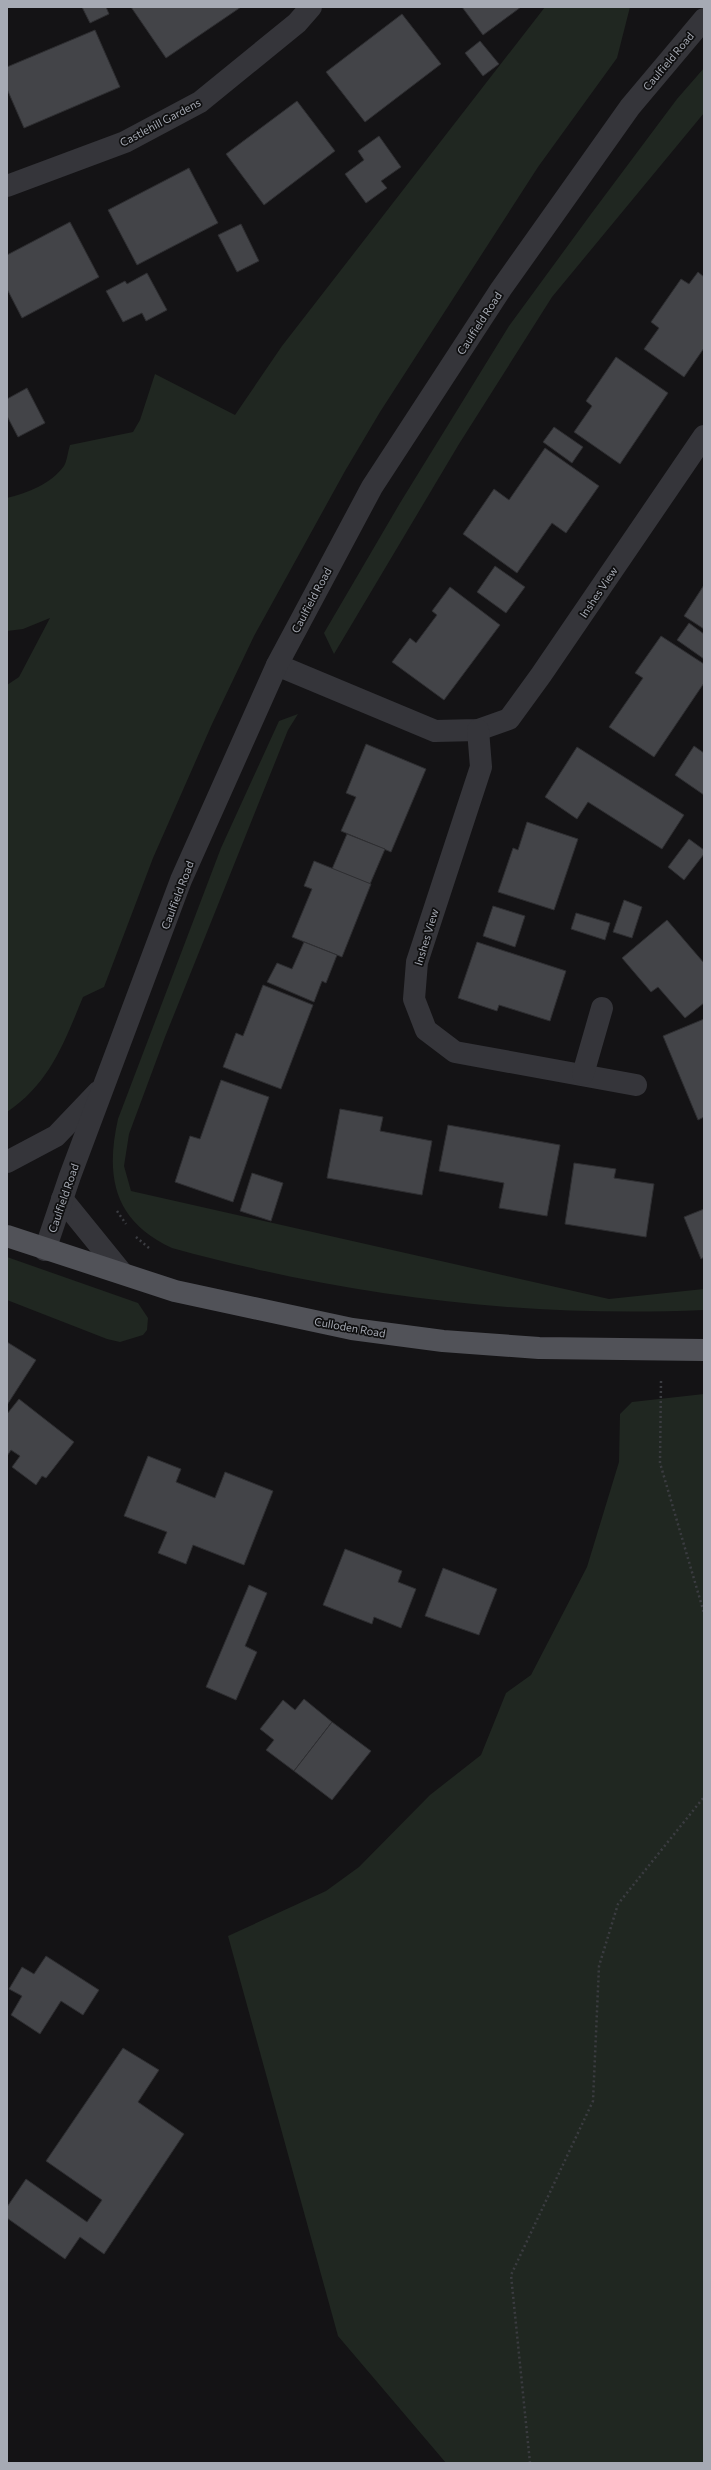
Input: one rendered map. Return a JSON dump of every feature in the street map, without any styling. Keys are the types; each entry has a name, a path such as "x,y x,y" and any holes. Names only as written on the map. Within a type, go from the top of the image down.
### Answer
{"main road":[{"name":"Culloden Road","path":"7,1236 45,1250 122,1273 175,1291 352,1329 443,1341 539,1348 704,1350"}],"street":[{"name":"Castlehill Gardens","path":"7,186 125,142 200,102 297,23 311,7"},
{"name":"Caulfield Road","path":"45,1250 62,1199 181,880 277,664 372,487 501,289 630,107 704,19"},
{"name":"Inshes View","path":"277,664 436,731 478,730 509,719 541,676 704,436"},
{"name":"Inshes View","path":"478,730 481,767 417,962 414,999 426,1030 455,1052 583,1074 636,1085"},
{"path":"583,1074 602,1008"},
{"path":"7,1162 56,1136 106,1083"},
{"path":"62,1199 122,1273"}],"path":[{"path":"117,1211 128,1228"},
{"path":"132,1233 153,1252"},
{"path":"662,1350 660,1464 704,1614"},
{"path":"530,2463 511,2275 593,2101 599,1966 618,1904 704,1797"}],"shaded area":[{"path":"545,7 630,7 617,58 538,167 380,412 345,471 254,636 212,724 153,858 104,987 83,997 62,1046 45,1075 22,1101 7,1112 7,685 19,677 50,618 23,629 7,631 7,498 38,487 52,478 64,466 70,445 133,432 140,420 155,374 235,415 282,346"},
{"path":"704,68 704,113 552,297 459,444 334,654 324,633 400,503 509,326 677,99"},
{"path":"298,714 288,730 165,1037 129,1134 124,1166 131,1191 609,1299 704,1289 704,1310 636,1312 502,1307 369,1291 237,1265 172,1248 152,1237 137,1225 126,1211 118,1195 114,1178 114,1140 118,1119 221,848 279,721"},
{"path":"7,1257 138,1303 148,1318 147,1330 143,1335 120,1342 107,1339 7,1300"},
{"path":"704,1394 704,2463 446,2463 338,2336 228,1936 326,1891 359,1867 430,1795 481,1755 506,1693 531,1675 587,1567 619,1462 620,1414 632,1402"}],"building":[{"path":"82,7 106,7 109,14 90,23"},
{"path":"131,7 241,7 166,58"},
{"path":"462,7 521,7 483,35"},
{"path":"402,14 441,64 365,122 326,72"},
{"path":"95,30 120,87 24,128 7,89 7,67"},
{"path":"480,41 499,64 483,76 465,53"},
{"path":"297,101 335,151 264,205 226,154"},
{"path":"379,136 401,167 381,181 387,188 366,203 345,174 364,160 358,151"},
{"path":"189,168 218,223 137,265 108,210"},
{"path":"70,222 99,277 22,318 7,289 7,255"},
{"path":"241,224 259,261 237,272 218,235"},
{"path":"698,272 704,277 704,348 684,377 644,349 659,328 651,322 681,279 689,284"},
{"path":"147,273 167,310 146,321 142,313 123,322 106,291 125,281 127,284"},
{"path":"616,357 668,393 620,464 574,432 592,406 586,401"},
{"path":"27,388 45,423 18,437 7,416 7,399"},
{"path":"554,427 583,447 572,463 543,442"},
{"path":"545,448 599,486 566,533 552,523 517,573 463,534 494,489 509,500"},
{"path":"495,566 525,587 506,613 477,592"},
{"path":"704,585 704,629 684,616"},
{"path":"450,587 500,625 444,700 392,662 410,638 416,643 437,615 432,611"},
{"path":"689,623 704,634 704,659 677,640"},
{"path":"661,636 704,664 704,683 654,757 609,727 643,678 635,673"},
{"path":"366,744 426,769 391,852 341,831 356,797 346,793"},
{"path":"694,746 704,753 704,795 675,775"},
{"path":"577,747 684,815 662,849 588,802 577,819 545,797"},
{"path":"527,822 578,839 554,910 498,892 513,848 518,850"},
{"path":"347,834 385,849 370,884 332,869"},
{"path":"689,839 704,850 704,854 684,880 668,867"},
{"path":"314,861 371,884 342,957 292,937 312,889 304,886"},
{"path":"624,900 642,907 632,938 613,932"},
{"path":"493,906 525,916 515,947 483,936"},
{"path":"576,913 610,923 605,940 571,929"},
{"path":"667,920 704,963 704,1003 685,1018 658,987 651,992 622,958"},
{"path":"304,942 337,955 326,983 322,981 314,1002 267,982 277,963 292,969"},
{"path":"477,942 566,971 550,1021 499,1005 497,1011 458,998"},
{"path":"263,985 313,1005 281,1089 223,1067 236,1033 243,1036"},
{"path":"704,1019 704,1117 698,1120 663,1036"},
{"path":"221,1080 269,1097 233,1202 175,1182 190,1136 200,1139"},
{"path":"340,1109 383,1117 380,1131 432,1141 422,1195 327,1178"},
{"path":"448,1125 560,1145 547,1216 499,1208 504,1183 439,1171"},
{"path":"574,1163 616,1169 614,1178 654,1184 646,1237 565,1224"},
{"path":"252,1173 283,1183 271,1221 240,1211"},
{"path":"704,1209 704,1257 701,1259 684,1217"},
{"path":"7,1342 36,1360 7,1405"},
{"path":"19,1399 74,1442 46,1478 42,1476 36,1485 12,1467 20,1456 11,1450 7,1456 7,1414"},
{"path":"148,1456 181,1469 176,1482 215,1498 225,1472 273,1491 244,1565 193,1545 186,1564 158,1553 167,1532 124,1516"},
{"path":"345,1549 402,1571 398,1582 416,1589 401,1628 374,1617 372,1624 323,1605"},
{"path":"443,1568 497,1589 479,1635 425,1616"},
{"path":"249,1585 267,1593 245,1646 257,1652 236,1700 206,1687"},
{"path":"304,1699 332,1722 294,1771 266,1750 274,1740 260,1729 283,1700 295,1710"},
{"path":"332,1722 371,1751 332,1800 294,1771"},
{"path":"46,1956 99,1990 83,2015 61,2001 40,2034 11,2015 22,1996 9,1989 22,1967 34,1974"},
{"path":"123,2048 159,2070 138,2102 184,2134 104,2254 80,2237 65,2259 7,2218 7,2207 26,2179 87,2222 102,2200 46,2161"}]}
